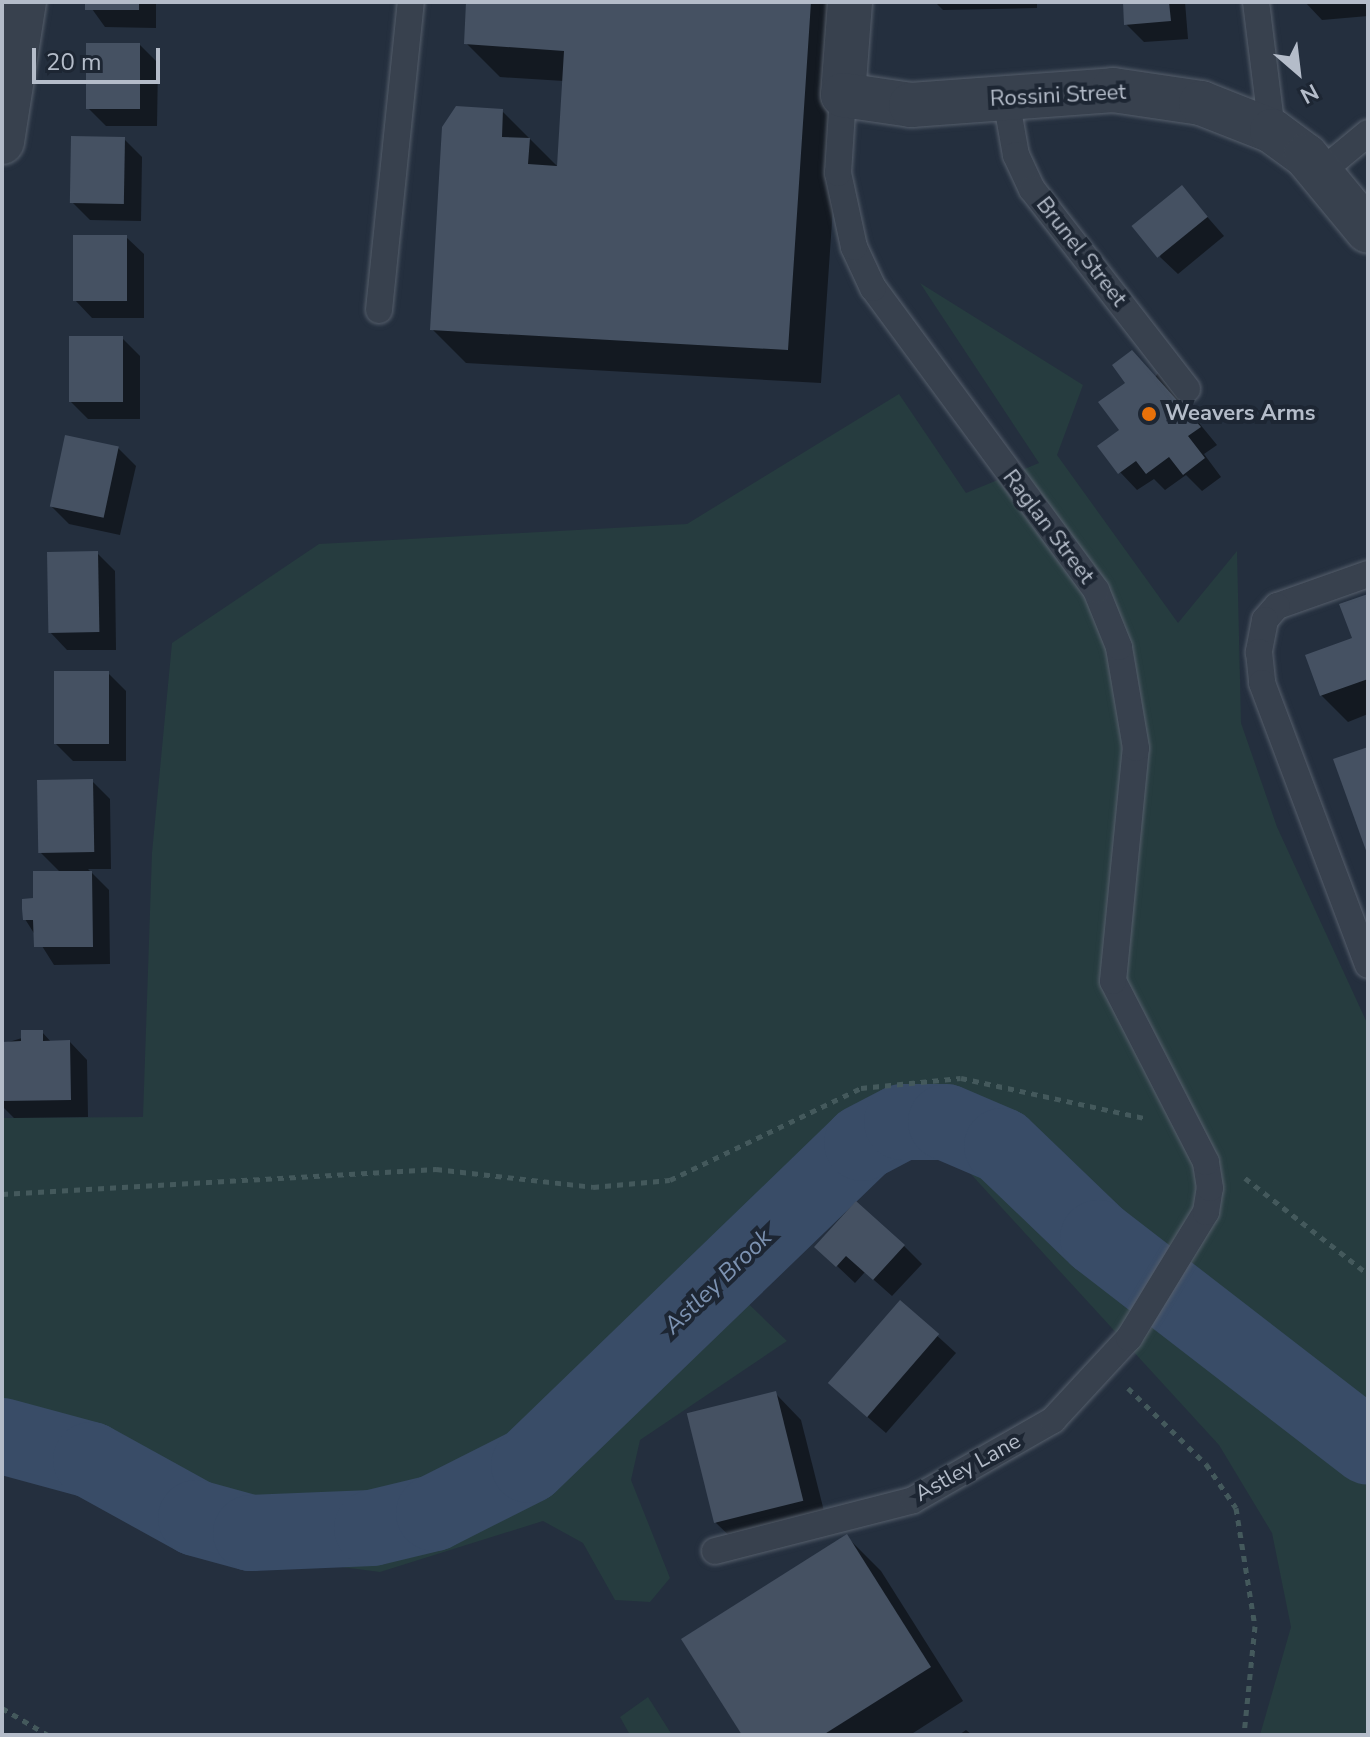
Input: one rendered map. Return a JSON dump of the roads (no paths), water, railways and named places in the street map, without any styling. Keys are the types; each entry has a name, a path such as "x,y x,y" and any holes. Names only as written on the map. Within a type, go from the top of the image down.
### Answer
{"street":[{"path":"2,142 24,2"},
{"name":"Raglan Street","path":"843,95 850,2"},
{"name":"Rossini Street","path":"843,95 911,105 1142,91 1201,103 1272,131 1321,172 1368,231"}],"lane":[{"path":"379,310 411,2"},
{"path":"1256,2 1272,131"},
{"name":"Raglan Street","path":"843,95 840,185 873,288 1096,590 1119,647 1136,748 1113,981 1206,1162 1206,1212"},
{"name":"Brunel Street","path":"1006,99 1016,155 1032,189 1187,389"},
{"path":"1321,172 1368,133"},
{"path":"1368,574 1277,606 1265,620 1259,652 1262,683 1368,965"},
{"name":"Astley Lane","path":"715,1551 940,1488 1053,1420 1107,1368 1129,1338 1206,1212"}],"waterway":[{"name":"Astley Brook","path":"2,1436 91,1460 196,1518 251,1533 372,1528 434,1513 529,1465 862,1143 902,1122 946,1122 1002,1146 1098,1238 1368,1447"}],"place":[{"name":"Weavers Arms","path":"1149,414"}]}
